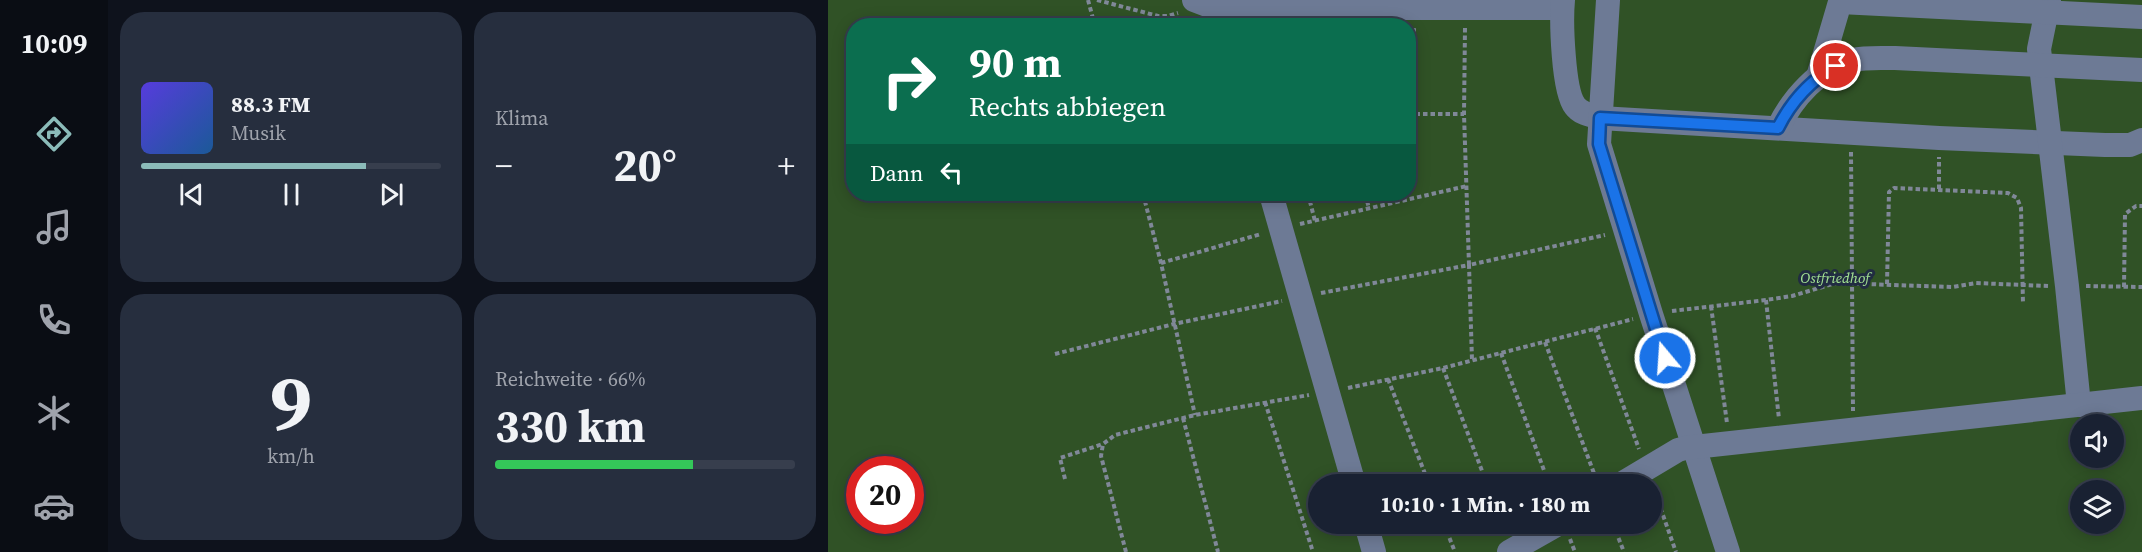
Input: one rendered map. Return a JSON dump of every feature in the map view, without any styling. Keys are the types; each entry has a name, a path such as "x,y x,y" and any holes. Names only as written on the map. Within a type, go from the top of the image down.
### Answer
{"lane":[{"path":"1608,0 1599,144 1728,552"},
{"path":"1818,77 1840,2 2047,6 2142,17"},
{"path":"1209,7 1465,9 1562,4 1565,70 1569,95 1574,106 1583,113 1600,118 2118,146 2130,145 2142,140"},
{"path":"2047,6 2039,49 2079,405"},
{"path":"1778,128 1784,115 1818,77 1851,60 1872,58 2142,70"},
{"path":"1273,201 1351,474"},
{"path":"1638,474 1678,450 1695,447 2142,398"},
{"path":"1369,534 1374,552"},
{"path":"1509,552 1540,534"}],"path":[{"path":"1088,0 1093,18"},
{"path":"1097,0 1158,16 1209,7"},
{"path":"1414,8 1414,18"},
{"path":"1465,9 1464,114 1472,360"},
{"path":"1416,114 1464,114"},
{"path":"1851,133 1850,283 1853,429"},
{"path":"1938,189 1939,138"},
{"path":"1416,197 1467,186"},
{"path":"1887,284 1889,192 1894,188 2008,193 2018,198 2021,208 2023,304"},
{"path":"1145,201 1161,262 1195,415"},
{"path":"1310,201 1315,220"},
{"path":"1367,201 1369,208"},
{"path":"1161,262 1315,220 1400,201"},
{"path":"2124,286 2125,214 2136,206 2142,206"},
{"path":"1055,354 1174,324 1626,231"},
{"path":"1065,479 1060,458 1103,444 1115,435 1195,415 1443,368 1651,314 1792,296 1836,283 1953,287 1976,283 2142,287"},
{"path":"1767,300 1781,438"},
{"path":"1711,306 1730,444"},
{"path":"1595,328 1676,552"},
{"path":"1545,342 1594,474"},
{"path":"1501,353 1545,474"},
{"path":"1443,368 1483,474"},
{"path":"1388,379 1425,474"},
{"path":"1265,402 1312,552"},
{"path":"1183,418 1218,552"},
{"path":"1103,444 1101,456 1126,552"},
{"path":"1448,534 1455,552"},
{"path":"1617,534 1624,552"}],"green space":[{"name":"Ostfriedhof","path":"828,0 2142,0 2142,552 828,552"}],"route":[{"path":"1665,358 1599,144 1600,118 1778,128 1784,115 1803,92 1818,77 1836,66"}]}
